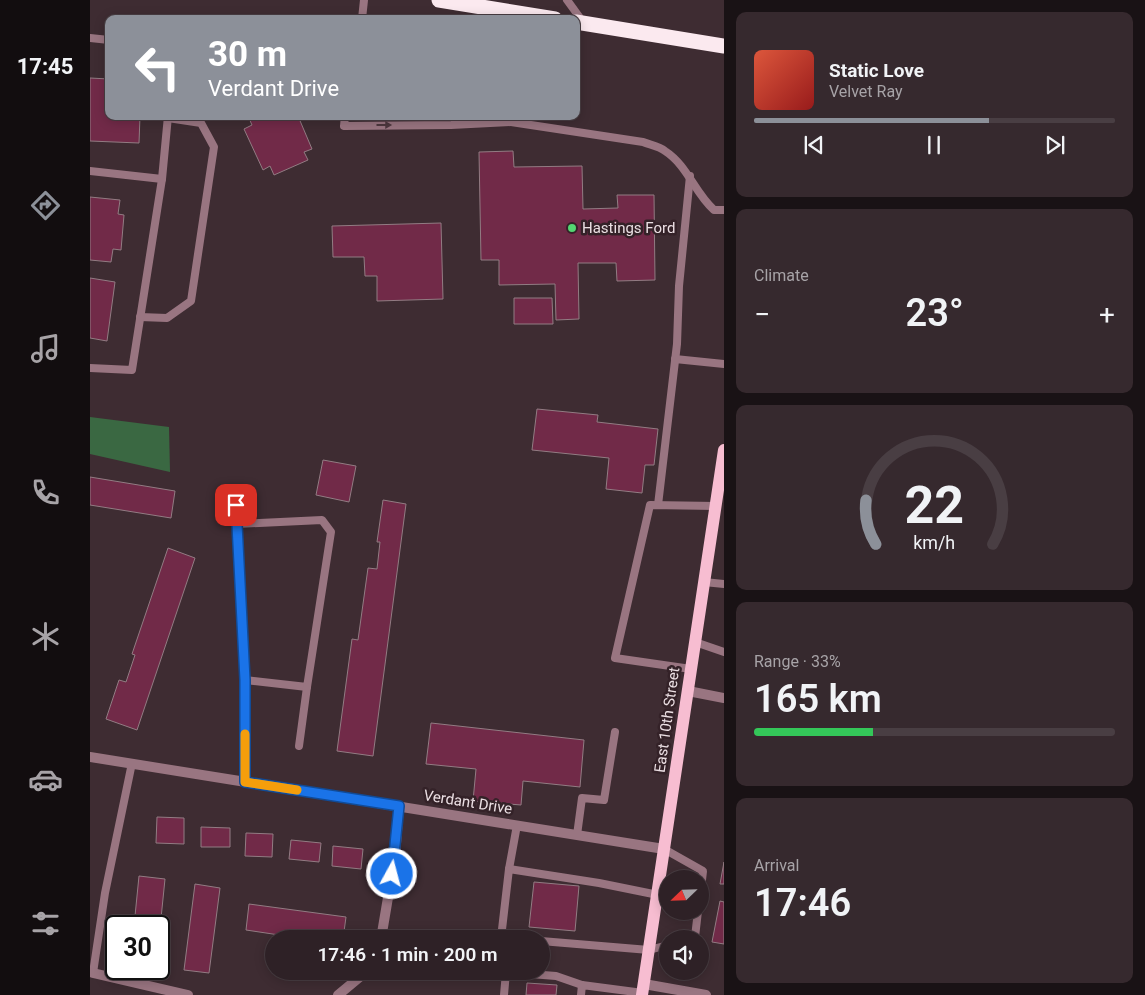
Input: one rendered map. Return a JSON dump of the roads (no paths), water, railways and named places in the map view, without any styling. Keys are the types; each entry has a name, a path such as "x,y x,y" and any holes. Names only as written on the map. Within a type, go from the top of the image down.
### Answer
{"highway":[{"path":"439,0 476,2 536,15"},
{"path":"580,23 724,46"}],"main road":[{"name":"East 10th Street","path":"663,870 664,849 724,450"},
{"name":"East 10th Street","path":"643,991 649,950 659,908"}],"street":[{"path":"236,505 245,680 245,782"},
{"path":"688,691 724,698"},
{"name":"Verdant Drive","path":"90,757 664,849"},
{"path":"383,930 395,856 399,806"},
{"path":"91,972 188,995"},
{"path":"338,995 356,980"},
{"path":"643,991 706,995"}],"lane":[{"path":"362,15 364,0"},
{"path":"567,0 575,15"},
{"path":"90,38 105,40"},
{"path":"90,368 132,370 162,179 168,120"},
{"path":"140,317 167,318 191,301 214,147 201,123 184,120"},
{"path":"345,120 344,126 452,125 511,122 643,142 664,150 681,164 703,200 714,210 724,210"},
{"path":"507,120 511,122"},
{"path":"90,171 162,179"},
{"path":"658,505 674,360 690,176"},
{"path":"674,360 724,364"},
{"path":"691,669 615,658 650,505 716,506"},
{"path":"237,524 322,520 330,532 299,746"},
{"path":"704,582 724,584"},
{"path":"695,642 724,652"},
{"path":"245,680 307,687"},
{"path":"577,835 582,798 604,800 615,732"},
{"path":"91,972 132,763"},
{"path":"502,930 509,869 517,825"},
{"path":"664,849 701,870"},
{"path":"509,869 599,883 659,895"},
{"path":"550,942 649,950 659,947"},
{"path":"504,995 506,972 556,976 582,985 643,991"},
{"path":"581,995 582,985"}],"place":[{"name":"Hastings Ford","path":"572,228"}]}
